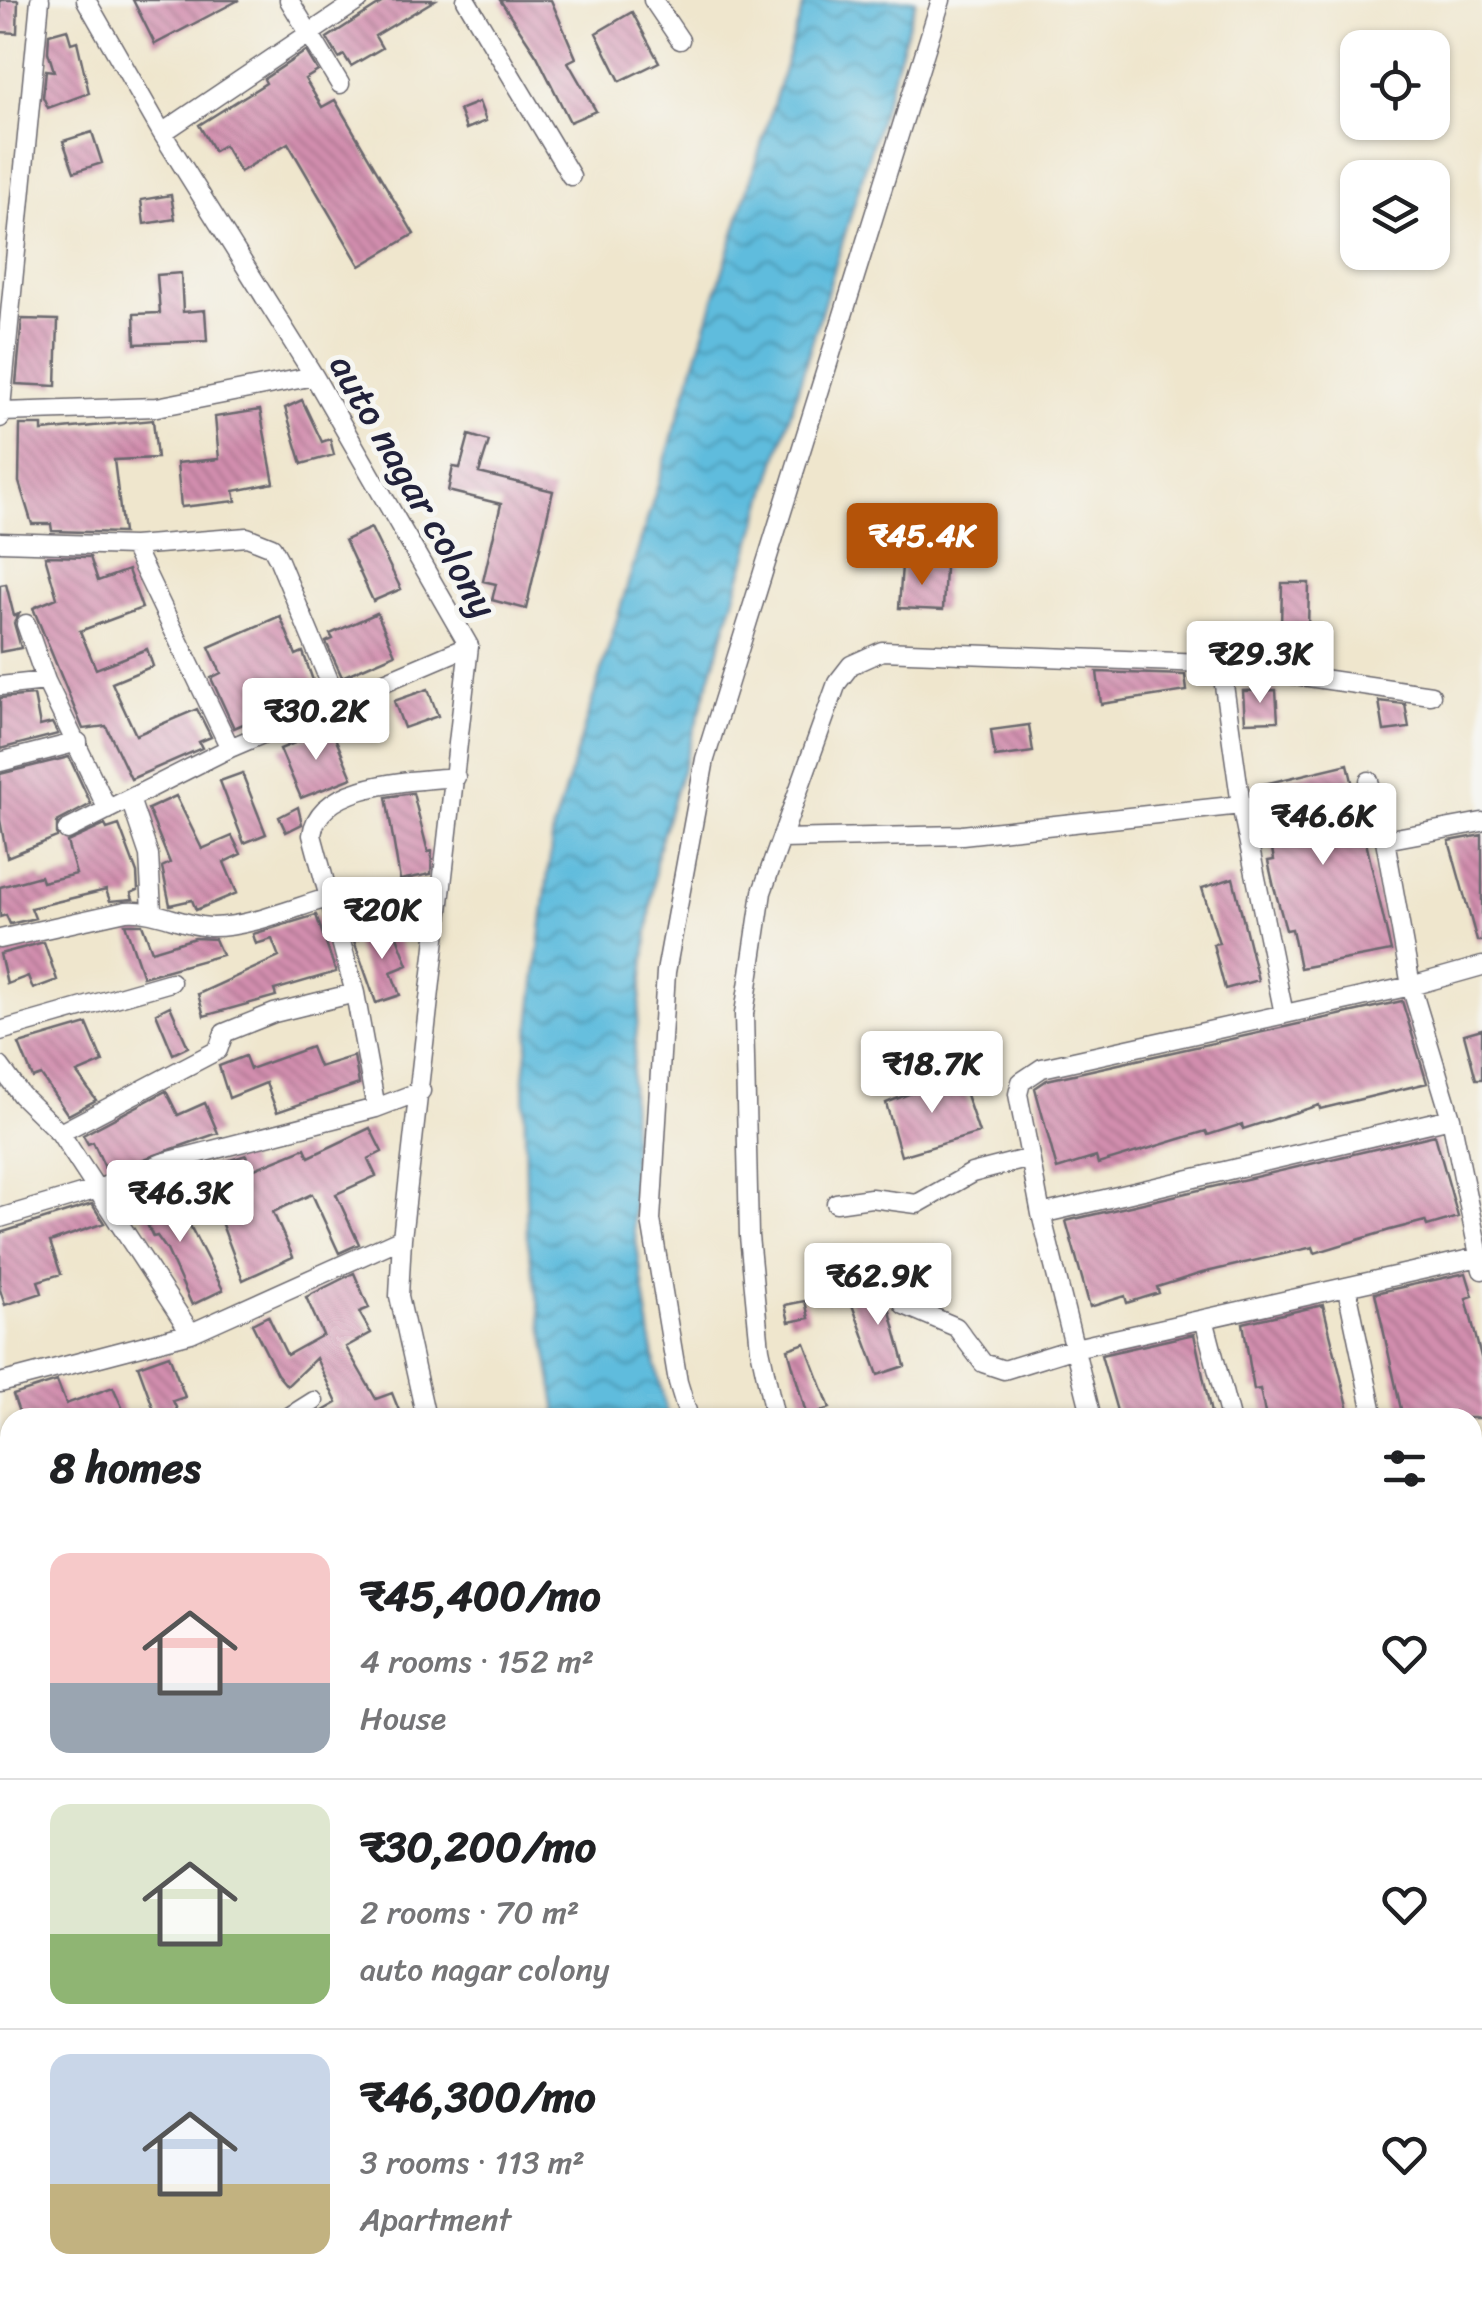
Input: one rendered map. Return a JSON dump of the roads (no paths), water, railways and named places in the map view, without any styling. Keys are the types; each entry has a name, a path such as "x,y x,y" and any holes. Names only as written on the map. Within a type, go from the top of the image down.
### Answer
{"street":[{"path":"40,0 6,308 1,415 157,407 314,376"},
{"name":"auto nagar colony","path":"86,0 162,133 314,376 469,646 402,1238 399,1296 424,1408"},
{"path":"288,0 340,84"},
{"path":"162,133 359,0"},
{"path":"466,0 571,176"},
{"path":"654,0 680,40"},
{"path":"686,1408 678,1382 651,1220 666,972 705,759 941,0"},
{"path":"0,542 134,546 248,537 272,547 338,702"},
{"path":"134,546 230,748"},
{"path":"26,624 46,682 108,810"},
{"path":"67,830 230,748 469,646"},
{"path":"773,1408 760,1348 749,1236 744,1014 762,892 837,683 850,666 882,652 1205,663 1222,671 1288,674 1431,696"},
{"path":"1222,671 1240,805 1284,1014"},
{"path":"0,686 46,682"},
{"path":"0,762 78,742"},
{"path":"376,1108 355,993 312,834 320,813 336,800 370,787 456,777"},
{"path":"904,1304 956,1327 983,1363 994,1370 1204,1319 1480,1263 1451,1118 1411,986 1385,840 1369,780"},
{"path":"130,799 149,855 152,911"},
{"path":"781,839 962,835 1240,805"},
{"path":"1385,840 1482,822"},
{"path":"0,939 126,910 152,911 209,927 332,897"},
{"path":"1090,1408 1041,1214 1018,1094 1020,1082 1030,1074 1482,966"},
{"path":"0,1031 171,982"},
{"path":"60,1133 218,1050 224,1032 274,1013 355,993"},
{"path":"0,1066 21,1095 60,1133 191,1333"},
{"path":"0,1218 98,1190 162,1163 376,1108 421,1091"},
{"path":"0,1094 21,1095"},
{"path":"1041,1214 1451,1118"},
{"path":"836,1203 871,1198 917,1204 972,1173 1030,1158"},
{"path":"0,1383 191,1333 402,1238"},
{"path":"1346,1289 1372,1408"},
{"path":"1204,1319 1227,1408"},
{"path":"303,1408 314,1401"}],"water":[{"path":"805,0 916,0 657,853 631,1081 634,1227 655,1364 666,1408 556,1408 527,1236 524,1077 553,830"}]}
